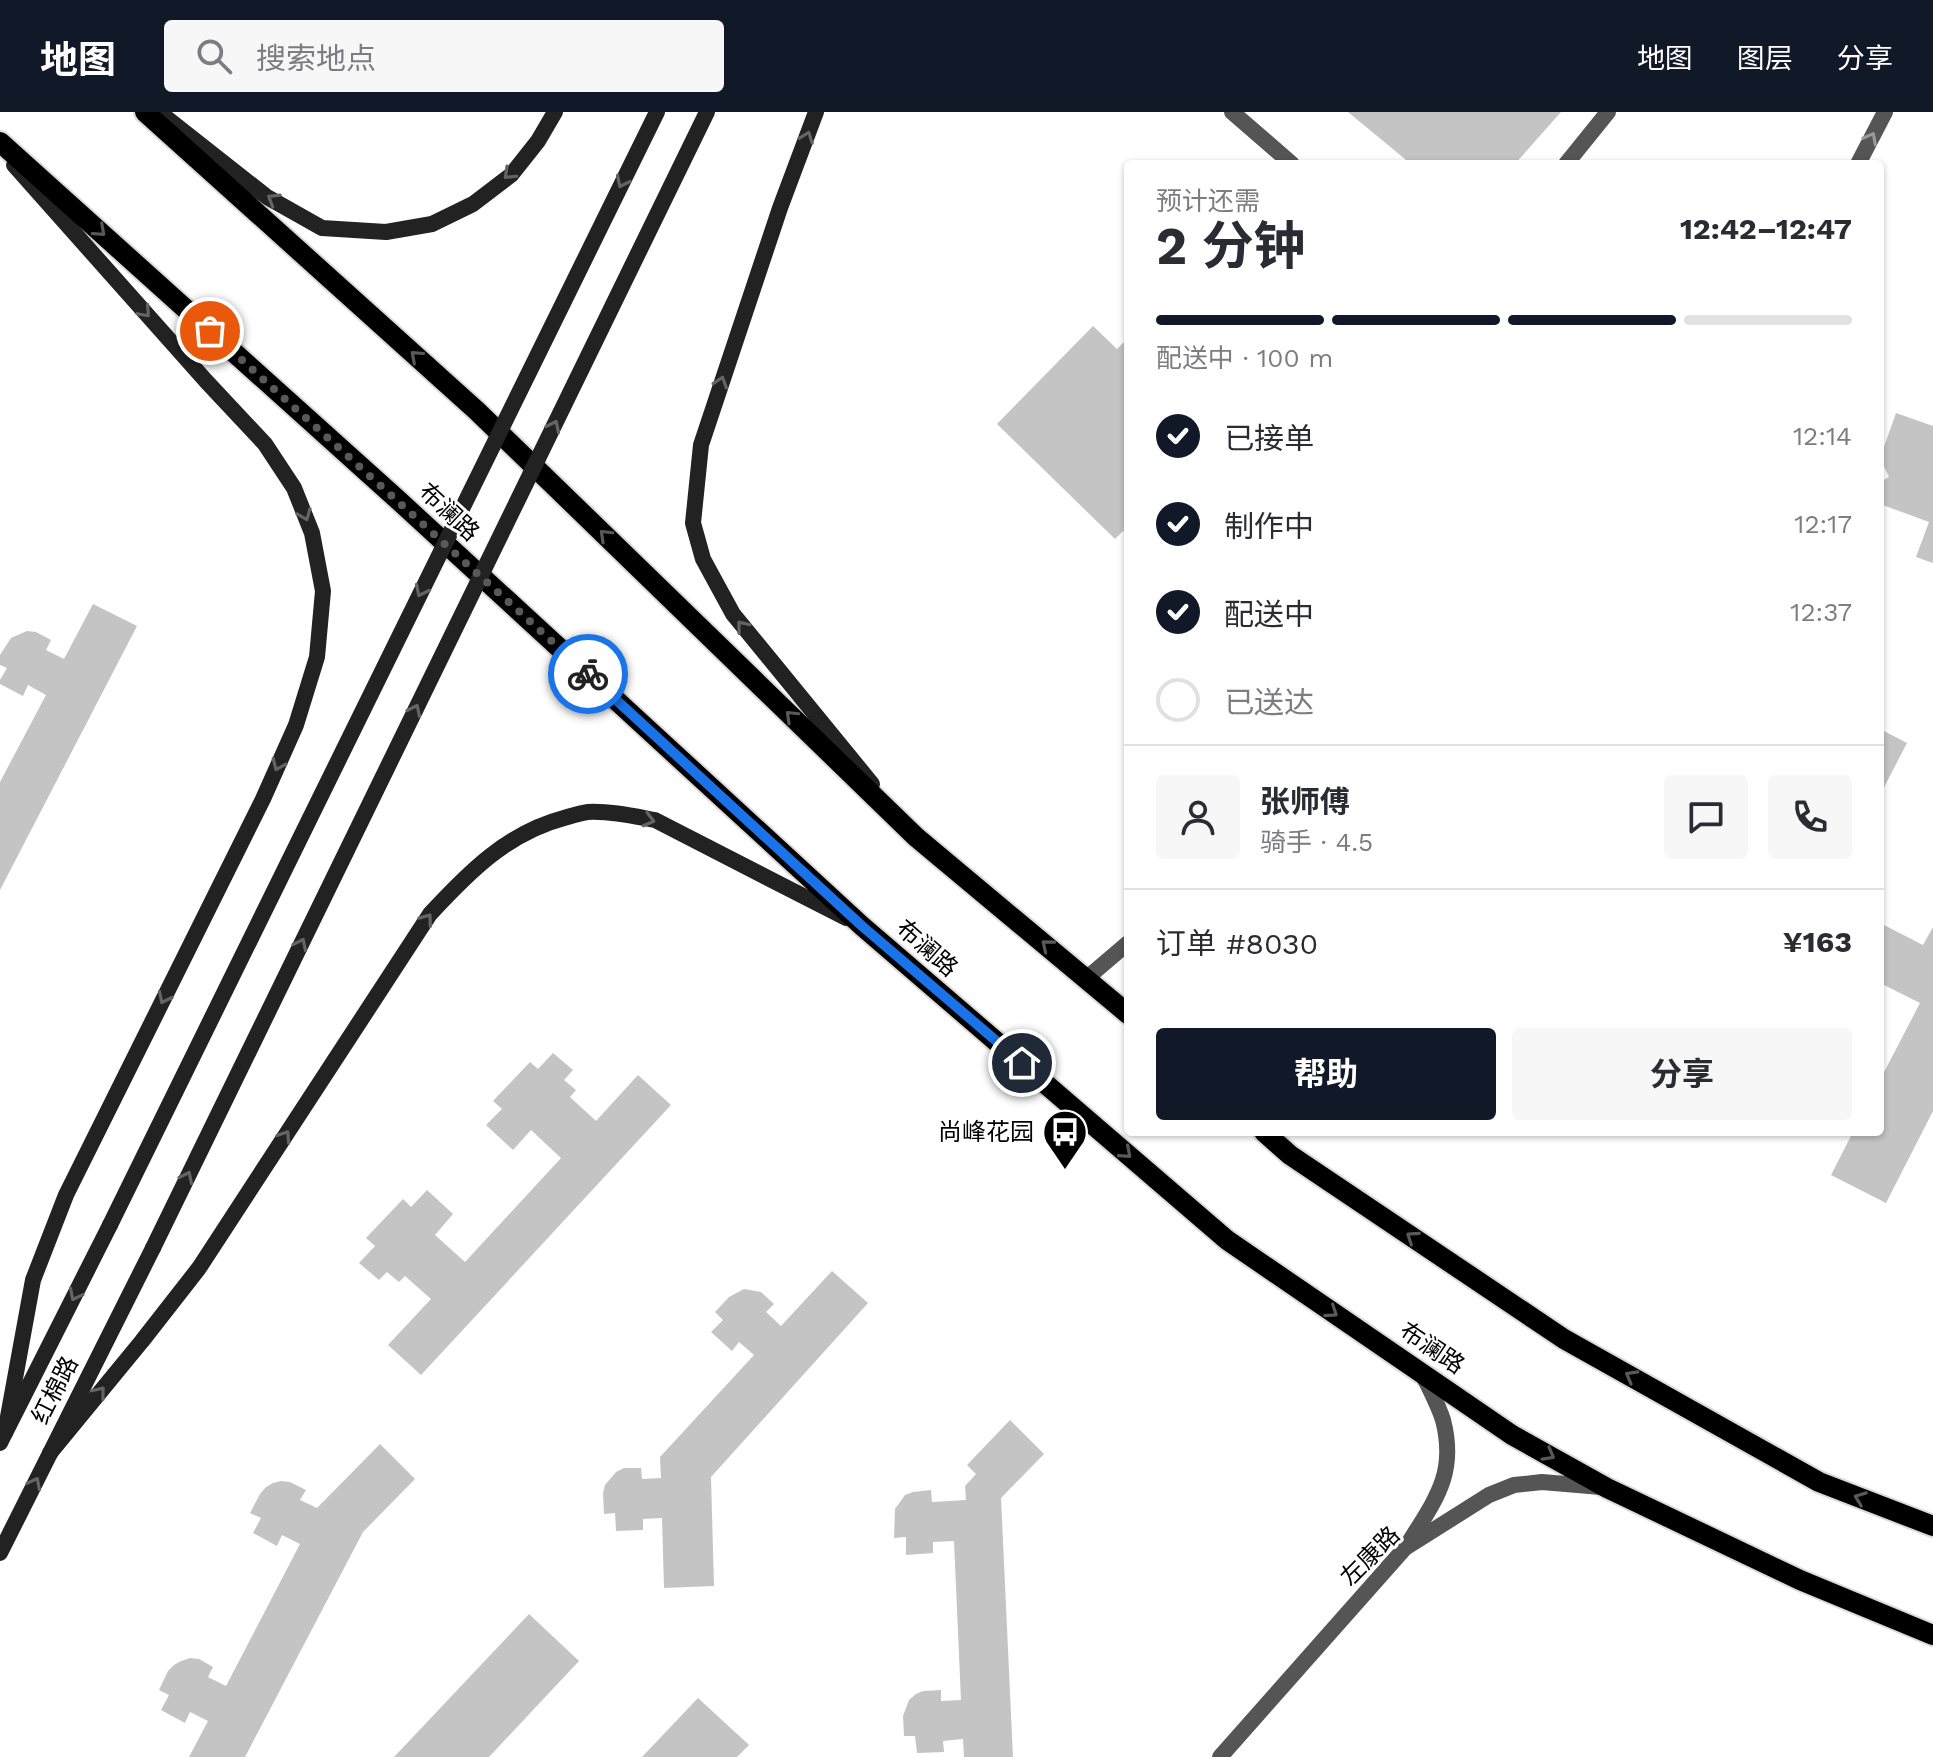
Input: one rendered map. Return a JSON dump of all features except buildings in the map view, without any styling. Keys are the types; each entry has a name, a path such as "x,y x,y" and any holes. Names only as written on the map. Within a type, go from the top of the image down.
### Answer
{"main road":[{"path":"145,112 477,411 916,837 1124,1010"},
{"path":"159,112 267,197 322,228 386,232 432,224 473,204 511,175 538,141 555,112"},
{"name":"红棉路","path":"3,1438 657,112"},
{"name":"红棉路","path":"0,1553 153,1248 707,112"},
{"path":"816,112 775,223 701,445 693,523 703,559 733,614 916,837"},
{"name":"布澜路","path":"0,142 397,499 862,926 1227,1240 1512,1435 1607,1488 1800,1580 1933,1635"},
{"path":"0,149 265,444 294,488 312,533 323,591 317,657 296,725 263,799 66,1195 33,1280 3,1438"},
{"path":"50,1453 199,1268 430,914 469,872 525,832 587,812 655,820 862,926"},
{"path":"1269,1136 1290,1155 1564,1339 1819,1482 1933,1526"}],"street":[{"path":"1232,112 1287,160"},
{"path":"1569,160 1608,112"},
{"path":"1860,160 1885,112"},
{"path":"1087,978 1124,946"},
{"path":"1405,1548 1438,1495 1448,1463 1442,1419 1422,1373"},
{"name":"左康路","path":"1220,1757 1405,1548 1489,1495 1514,1485 1542,1482 1607,1488"}],"way so far":[{"path":"210,331 588,674"}],"place":[{"name":"尚峰花园","path":"1065,1171"}],"route":[{"path":"588,674 862,926 1022,1063"}]}
